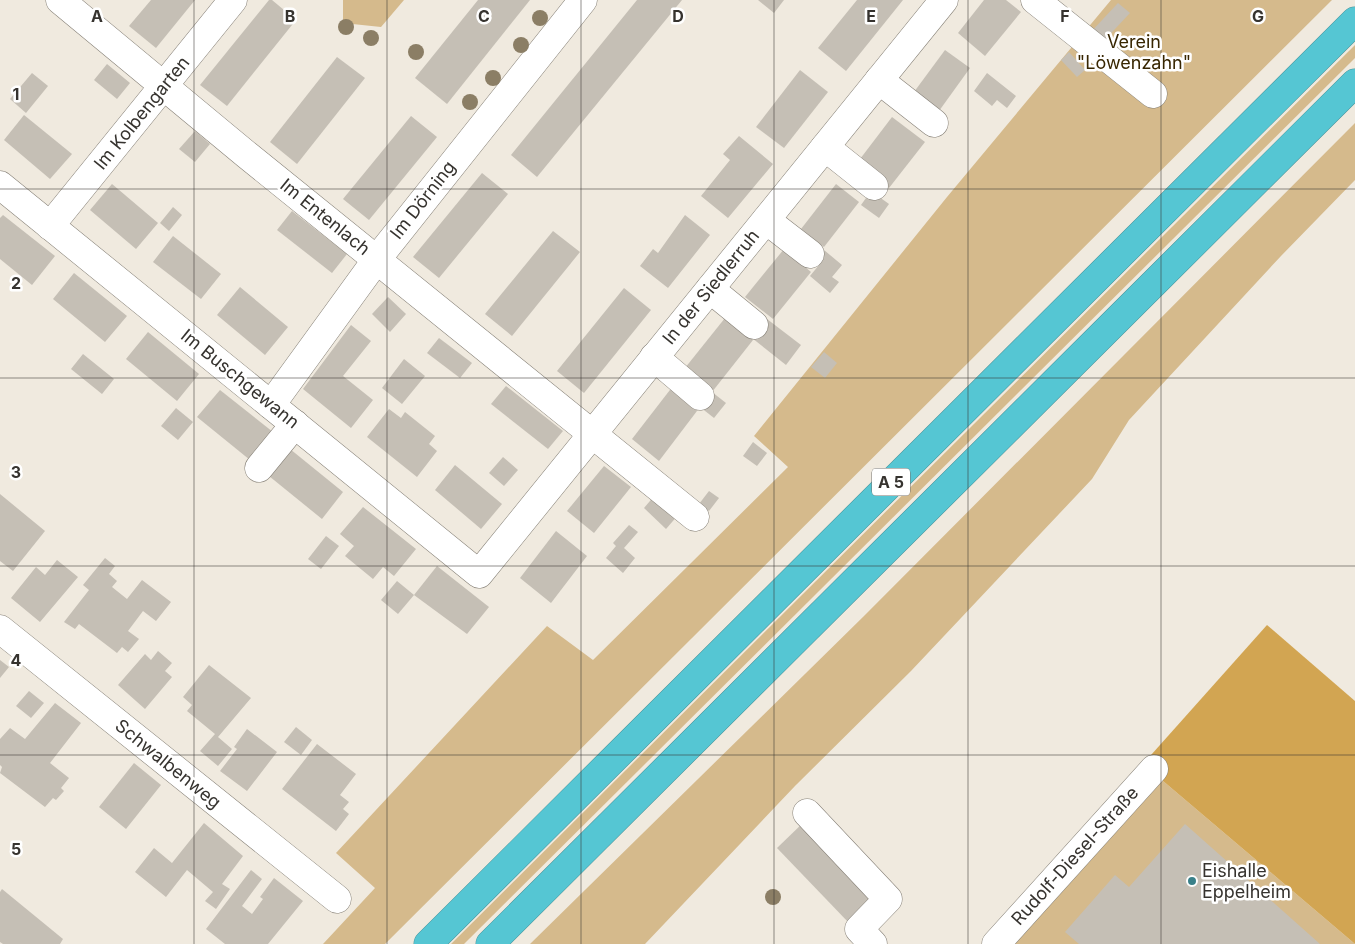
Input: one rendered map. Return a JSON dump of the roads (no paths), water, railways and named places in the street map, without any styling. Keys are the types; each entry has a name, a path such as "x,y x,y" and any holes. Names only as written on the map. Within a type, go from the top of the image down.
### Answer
{"highway":[{"name":"A 5","path":"428,944 1355,21"},
{"name":"A 5","path":"490,944 1355,83"}],"street":[{"name":"Im Entenlach","path":"60,0 247,155 695,517"},
{"name":"Im Kolbengarten","path":"50,226 233,0"},
{"name":"Im Dörning","path":"271,405 377,259 583,0"},
{"name":"In der Siedlerruh","path":"479,574 944,0"},
{"path":"1035,0 1154,94"},
{"path":"879,80 934,123"},
{"path":"825,147 874,186"},
{"name":"Im Buschgewann","path":"0,185 479,574"},
{"path":"766,220 810,254"},
{"path":"710,289 754,325"},
{"path":"654,357 700,396"},
{"path":"259,468 295,424"},
{"name":"Schwalbenweg","path":"0,629 337,899"},
{"name":"Rudolf-Diesel-Straße","path":"996,944 1154,769"},
{"path":"808,813 888,899 859,929 873,944"}],"place":[{"name":"Eishalle Eppelheim","path":"1192,881"}],"park label":[{"name":"Verein \"Löwenzahn\"","path":"1134,52"}]}
